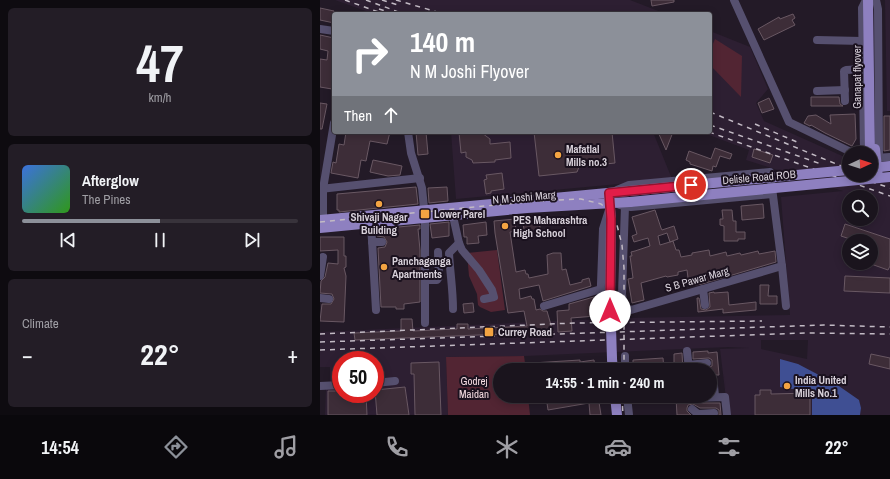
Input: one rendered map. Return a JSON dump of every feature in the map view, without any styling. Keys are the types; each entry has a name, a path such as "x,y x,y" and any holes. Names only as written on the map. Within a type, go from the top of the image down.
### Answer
{"main road":[{"name":"Ganapat flyover","path":"871,2 872,146"},
{"name":"Delisle Road ROB","path":"878,163 890,166"},
{"name":"Delisle Road ROB","path":"610,205 627,204 842,167"},
{"name":"Delisle Road ROB","path":"878,167 890,177"},
{"name":"Delisle Road ROB","path":"609,193 842,171"},
{"path":"609,193 611,219 610,326 612,363"},
{"name":"N M Joshi Marg","path":"322,224 371,223 609,193"},
{"name":"N M Joshi Marg","path":"322,224 425,215 453,216 527,208 610,205"},
{"path":"616,403 617,415"}],"street":[{"path":"734,0 788,122 842,148"},
{"path":"870,146 863,69 862,8 871,2"},
{"path":"320,29 332,31"},
{"path":"817,40 862,40"},
{"path":"845,101 845,70 863,69"},
{"path":"817,91 845,90"},
{"path":"322,224 321,189 332,133"},
{"path":"408,134 410,153 420,178 425,215 426,323"},
{"path":"878,160 890,157"},
{"path":"609,193 628,185 770,172 786,306"},
{"path":"321,189 420,178"},
{"path":"627,204 631,207 772,194"},
{"name":"S B Pawar Marg","path":"627,204 622,294 624,305 631,310 782,266"},
{"path":"600,311 603,229 610,205"},
{"path":"453,216 462,250 479,270 492,290 494,297 484,299"},
{"path":"371,223 376,310"},
{"path":"372,242 382,242"},
{"path":"453,309 453,288 450,274 449,253 459,243"},
{"path":"425,280 437,280 439,278 438,252"},
{"path":"320,276 323,257"},
{"path":"373,260 382,260"},
{"path":"374,276 383,275"},
{"path":"544,306 601,289"},
{"path":"703,289 705,306"},
{"path":"375,293 384,292"},
{"path":"320,298 329,299"},
{"path":"687,351 688,363"},
{"path":"625,356 625,363"},
{"path":"384,382 396,381"},
{"path":"320,386 332,385"},
{"path":"717,396 725,397 727,415"},
{"path":"627,403 628,415"},
{"path":"692,412 698,414 714,413"}],"shaded area":[{"path":"335,0 630,0 661,12 368,12"},
{"path":"885,0 890,0 890,111 887,111"},
{"path":"712,32 750,47 768,89 756,103 764,121 842,156 842,182 878,182 878,171 890,175 890,415 728,415 720,349 749,348 728,347 524,356 446,357 448,415 325,415 326,387 330,387 330,367 320,367 320,332 625,318 790,315 781,197 842,191 842,226 878,226 878,190 842,191 746,160 749,150 706,134 712,134","holes":["761,340 808,340 807,359 761,349"]},
{"name":"Mafatlal Mills no.3","path":"451,134 654,134 672,179 456,199"}],"green space":[{"path":"715,39 742,56 741,97 712,67 712,46"},
{"path":"497,250 505,310 491,312 478,305 477,294 469,276 467,253"},
{"name":"Godrej Maidan","path":"524,356 525,363 493,363 493,403 529,403 530,415 448,415 446,357"}],"water":[{"path":"780,359 798,364 836,384 859,400 861,408 860,415 812,415 812,392 780,387"}],"building":[{"path":"651,0 674,0 674,2 652,6"},
{"path":"320,8 334,11 332,12 332,23 320,20"},
{"path":"793,14 795,18 792,20 795,25 764,40 758,29 779,17 780,19"},
{"path":"320,35 332,38 332,89 320,87 320,59 327,60 328,51 320,49"},
{"path":"811,97 839,97 840,104 843,106 811,106"},
{"path":"769,98 774,109 762,113 758,103"},
{"path":"320,103 327,104 322,129 320,129"},
{"path":"855,114 856,139 852,146 811,125 810,126 804,123 808,116 816,115 831,124 830,115"},
{"path":"884,116 890,116 890,150 884,151"},
{"path":"346,134 390,134 387,144 370,141 366,161 361,160 358,178 331,173 333,162 336,163 339,144 344,145"},
{"path":"416,134 426,134 428,154 418,155"},
{"path":"459,134 483,134 490,139 490,144 510,142 511,158 495,160 495,162 473,163 472,160 466,157 466,152 461,153"},
{"path":"534,134 612,134 615,163 579,167 577,172 539,176"},
{"path":"659,134 672,134 666,150"},
{"path":"715,148 732,154 730,159 720,156 716,167 713,166 712,171 690,164 690,162 686,160 689,151 711,159"},
{"path":"754,149 773,155 770,163 752,157"},
{"path":"373,160 402,166 400,175 388,176 370,172"},
{"path":"502,173 504,189 491,191 491,193 486,194 484,180 487,179 486,175"},
{"name":"Shivaji Nagar Building","path":"416,187 418,204 339,212 339,210 337,210 337,194"},
{"path":"447,187 448,201 429,203 428,188"},
{"path":"763,204 764,218 742,220 741,206"},
{"path":"655,210 662,230 674,226 678,239 673,241 676,250 679,250 681,257 692,255 692,253 709,250 710,256 726,252 727,256 740,253 741,255 758,251 759,254 775,251 776,262 702,284 689,286 687,270 678,272 678,275 666,276 641,283 644,300 632,303 628,279 633,278 630,256 632,256 631,252 650,246 648,238 634,242 632,236 637,234 632,217","holes":["667,233 670,242 660,245 658,236"]},
{"path":"722,210 732,210 733,221 736,221 736,232 745,232 745,239 738,239 738,241 724,241 724,226 720,225 720,219 723,219"},
{"path":"515,219 516,231 510,232 516,272 525,270 529,278 548,274 547,255 561,253 562,270 566,269 570,285 582,282 582,280 589,278 591,286 543,301 539,285 519,289 520,299 531,296 532,299 534,299 536,310 540,309 547,311 553,332 355,340 354,333 401,331 401,319 412,319 413,331 457,329 457,324 468,324 468,329 527,326 524,311 508,313 495,233 494,221"},
{"path":"539,220 541,235 525,238 523,222"},
{"path":"449,222 449,236 432,238 430,224"},
{"path":"486,222 487,235 478,236 479,243 467,244 467,237 464,237 463,225"},
{"path":"420,225 420,229 418,229 420,250 420,302 404,304 404,309 396,309 396,307 381,307 378,248 385,247 387,242 384,237 377,236 377,229"},
{"path":"844,226 851,226 875,234 842,234 841,236"},
{"path":"878,235 890,239 890,266 888,270 878,266"},
{"path":"320,237 344,237 344,256 346,256 346,267 344,268 346,276 344,322 320,321 322,304 331,304 334,299 332,294 320,293 321,281 325,277 328,263 338,264 338,250 320,251"},
{"path":"845,276 890,278 890,293 844,291"},
{"path":"760,285 769,285 768,296 777,296 777,304 760,304"},
{"path":"728,292 729,305 756,302 756,310 723,313 723,309 698,312 697,298 699,298 701,309 706,310 710,307 709,293"},
{"path":"594,297 594,311 596,316 571,318 572,331 558,332 557,311 569,310 569,304"},
{"path":"473,303 474,312 464,313 463,304"},
{"path":"693,352 717,352 719,375 717,375 717,363 712,363 712,360 709,358 693,359"},
{"path":"682,353 683,363 674,363 674,354"},
{"path":"871,354 890,358 890,369 869,364"},
{"path":"663,358 663,363 633,363 633,360"},
{"path":"580,360 580,362 594,360 594,363 532,363"},
{"path":"439,362 441,415 415,415 414,374 411,374 411,363"},
{"path":"405,387 409,415 377,415 376,403 384,403 384,389"},
{"path":"760,390 771,390 771,394 810,393 810,415 755,415 755,395 760,395"},
{"path":"328,391 332,391 332,403 366,403 367,415 328,415"},
{"path":"547,403 589,403 548,410"},
{"path":"589,403 599,403 601,415 590,415"},
{"path":"676,403 720,403 721,415 719,415 719,410 716,408 700,408 693,404 688,405 687,408 687,411 691,415 677,415"}],"railway":[{"path":"345,0 378,12"},
{"path":"366,0 399,12"},
{"path":"382,0 401,6"},
{"path":"396,0 437,12"},
{"path":"379,9 388,12"},
{"path":"712,113 842,166"},
{"path":"755,124 797,142"},
{"path":"712,126 821,164"},
{"path":"712,133 890,196"},
{"path":"878,175 890,179"},
{"path":"872,182 890,188"},
{"path":"320,222 537,201 581,199 601,204 612,214 617,225 622,245 624,268 624,363"},
{"path":"320,334 574,323 762,321"},
{"path":"320,342 824,325 890,327"},
{"path":"320,350 805,333 890,334"},
{"path":"622,403 623,415"}],"place":[{"name":"Mafatlal Mills no.3","path":"558,155"},
{"name":"Shivaji Nagar Building","path":"379,204"},
{"name":"Lower Parel","path":"425,214"},
{"name":"PES Maharashtra High School","path":"505,226"},
{"name":"Panchaganga Apartments","path":"384,267"},
{"name":"Currey Road","path":"489,332"},
{"name":"India United Mills No.1","path":"787,386"}],"route":[{"path":"610,311 611,219 609,193 691,185"}]}
